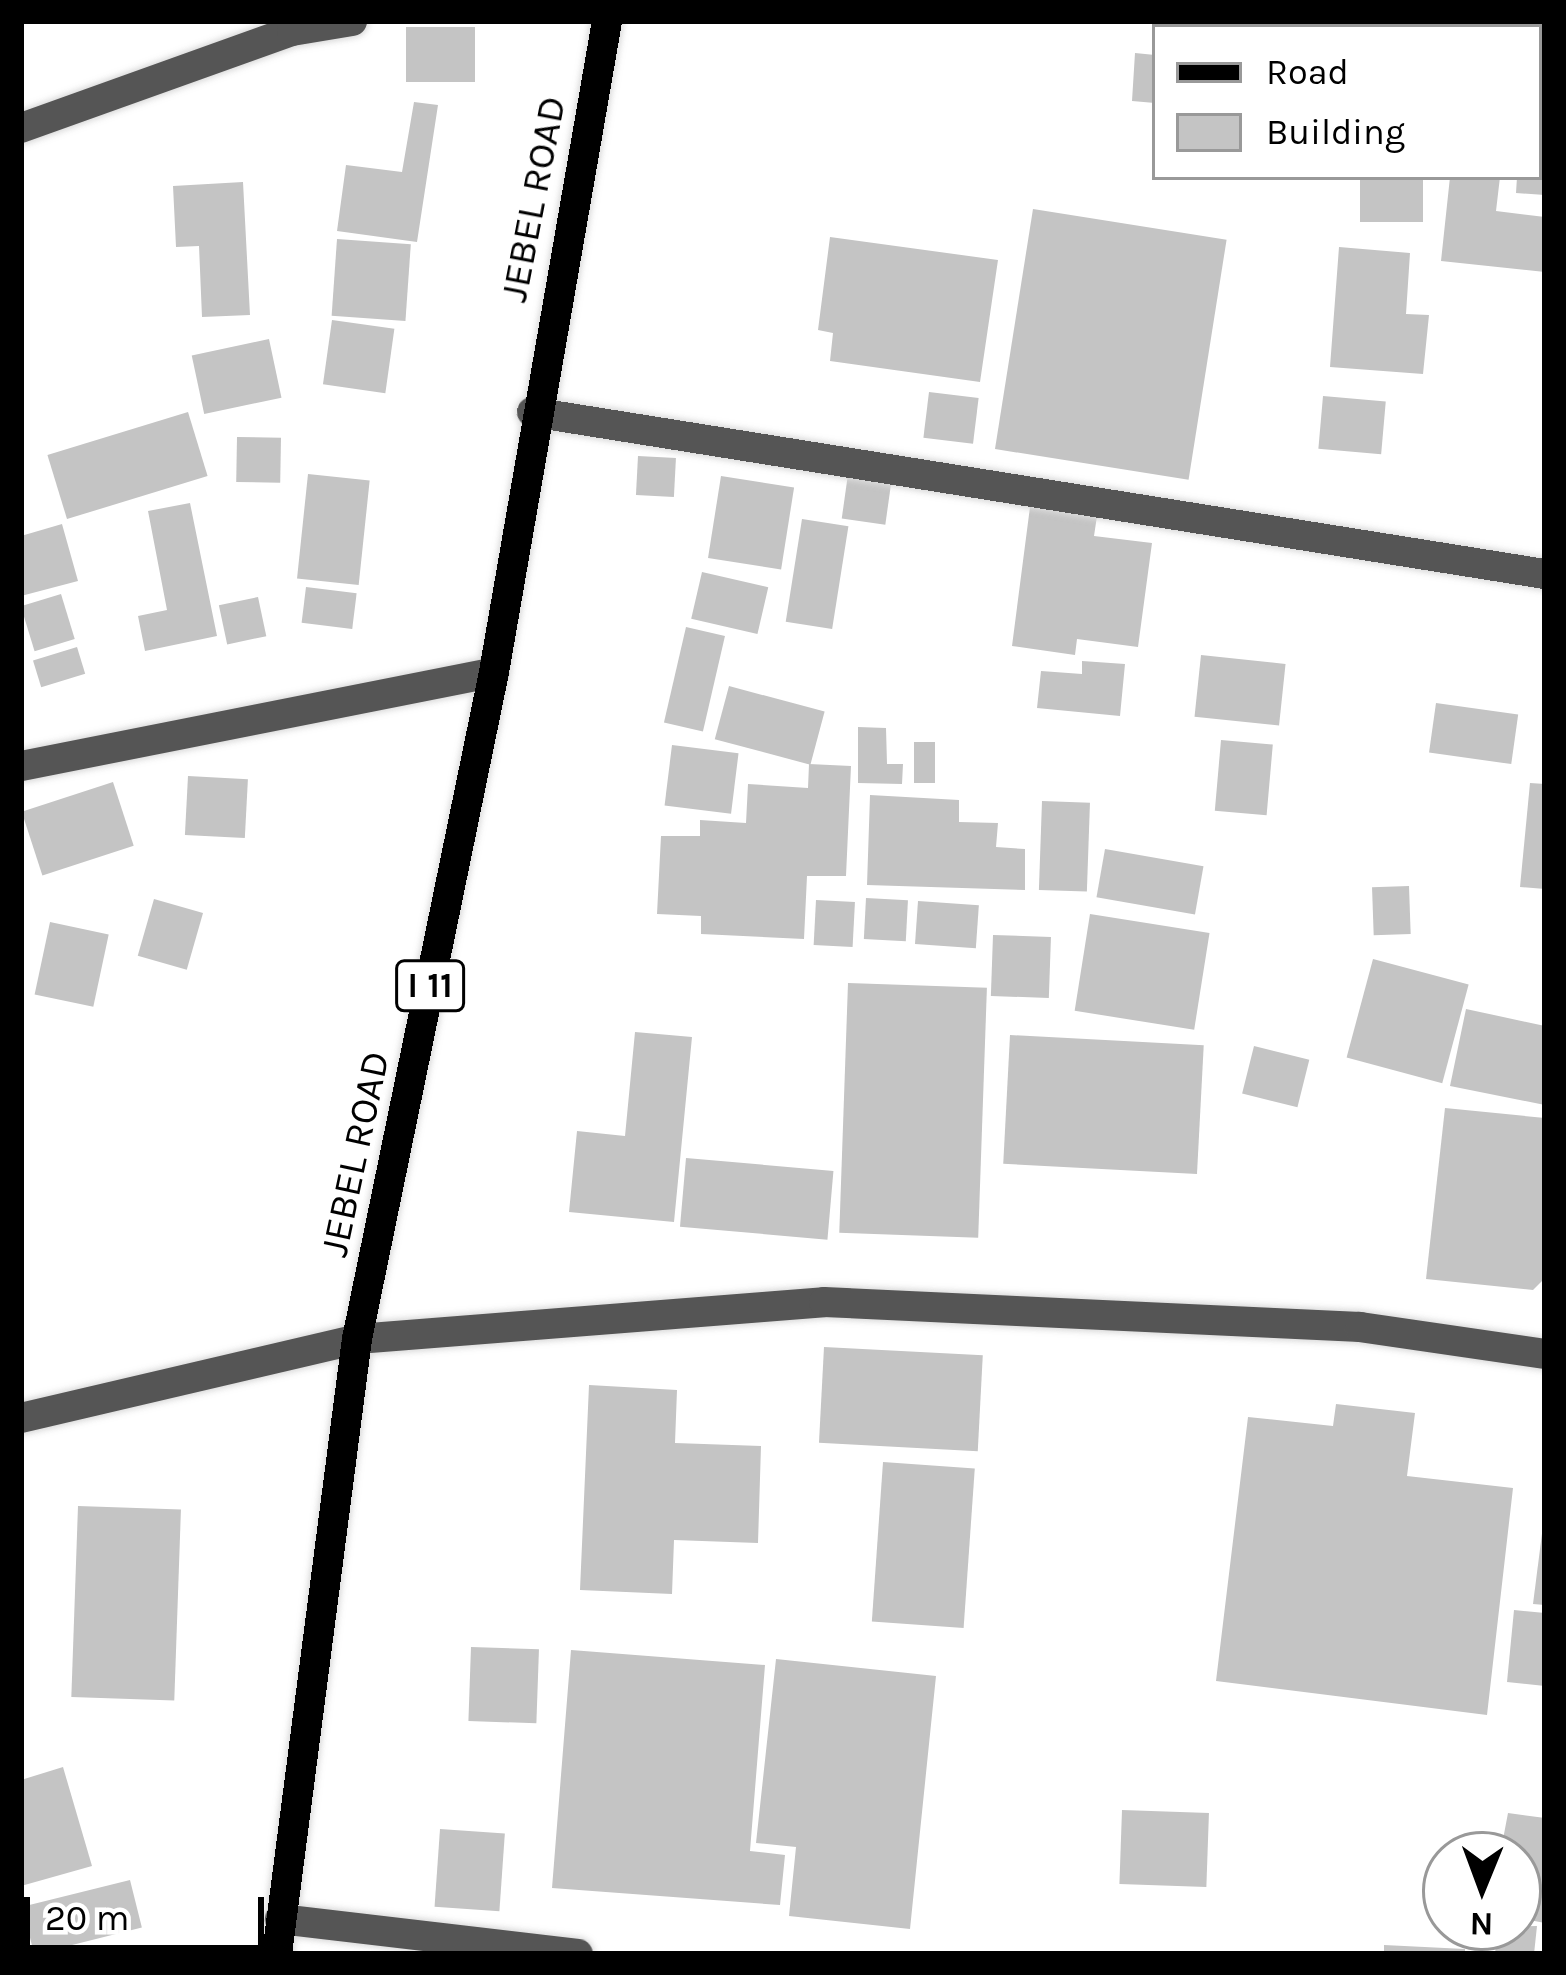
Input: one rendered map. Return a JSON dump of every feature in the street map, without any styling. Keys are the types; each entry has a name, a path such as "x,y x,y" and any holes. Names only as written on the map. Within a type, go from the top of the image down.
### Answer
{"main road":[{"name":"JEBEL ROAD","path":"277,1954 357,1339 494,672 532,412 607,21"}],"street":[{"path":"21,128 292,31 352,21"},
{"path":"532,412 1545,574"},
{"path":"21,766 494,672"},
{"path":"21,1418 357,1339 824,1302 1360,1327 1545,1354"},
{"path":"280,1919 578,1954"}],"building":[{"path":"1376,21 1439,21 1408,24"},
{"path":"406,27 475,27 475,82 406,82"},
{"path":"1135,53 1152,55 1152,103 1132,101"},
{"path":"414,102 438,105 417,242 337,231 346,165 402,172"},
{"path":"1542,158 1545,195 1516,193 1517,180 1542,180"},
{"path":"1360,180 1423,180 1423,222 1360,222"},
{"path":"1450,180 1500,180 1496,211 1545,217 1545,272 1441,261"},
{"path":"243,182 250,315 202,317 199,246 176,247 173,186"},
{"path":"1033,209 1227,240 1189,480 995,449"},
{"path":"830,237 998,260 980,382 830,361 833,333 818,330"},
{"path":"337,239 411,244 405,321 332,316"},
{"path":"1339,247 1410,253 1406,314 1429,315 1423,374 1330,367"},
{"path":"332,320 394,329 385,393 323,384"},
{"path":"269,339 281,398 204,414 192,355"},
{"path":"929,392 979,398 973,444 923,438"},
{"path":"1323,396 1386,401 1381,454 1318,449"},
{"path":"188,412 208,476 67,519 47,455"},
{"path":"237,437 281,438 280,483 236,482"},
{"path":"638,456 676,458 674,497 636,495"},
{"path":"308,474 370,480 359,585 297,578"},
{"path":"848,474 892,480 885,525 842,519"},
{"path":"721,476 794,488 781,570 708,558"},
{"path":"190,503 217,636 145,651 138,616 167,610 148,511"},
{"path":"1030,507 1097,516 1094,536 1152,543 1138,647 1077,639 1075,655 1012,646"},
{"path":"802,519 848,526 832,629 786,622"},
{"path":"62,524 78,581 21,596 21,536"},
{"path":"702,572 768,587 757,634 691,619"},
{"path":"306,587 357,593 352,629 302,623"},
{"path":"61,594 75,639 35,651 21,606"},
{"path":"258,597 266,636 227,644 219,605"},
{"path":"686,627 725,636 703,731 664,722"},
{"path":"77,647 85,674 41,687 33,660"},
{"path":"1201,655 1286,664 1279,726 1195,717"},
{"path":"1082,661 1125,664 1120,716 1037,708 1041,671 1082,674"},
{"path":"729,686 825,712 810,765 715,739"},
{"path":"1436,703 1518,715 1511,764 1429,753"},
{"path":"858,727 886,728 887,764 903,764 902,784 858,783"},
{"path":"1221,740 1273,745 1267,815 1215,811"},
{"path":"914,742 935,742 935,783 914,783"},
{"path":"672,745 739,753 731,814 665,806"},
{"path":"809,764 851,766 846,876 807,876 804,939 701,934 701,916 657,914 661,836 700,836 700,820 746,823 748,784 808,788"},
{"path":"188,776 248,779 245,838 185,835"},
{"path":"113,782 134,846 42,875 22,812"},
{"path":"1530,783 1545,784 1545,889 1520,887"},
{"path":"870,795 959,800 959,822 998,823 996,847 1025,849 1025,890 867,885"},
{"path":"1042,801 1090,803 1087,892 1039,890"},
{"path":"1105,849 1203,866 1195,915 1096,897"},
{"path":"1409,886 1411,934 1374,935 1372,887"},
{"path":"866,898 908,900 906,941 864,939"},
{"path":"154,899 203,913 187,970 138,956"},
{"path":"816,900 855,902 853,947 814,945"},
{"path":"918,901 979,905 976,948 915,944"},
{"path":"1090,914 1210,933 1194,1030 1075,1011"},
{"path":"50,922 109,934 93,1007 35,994"},
{"path":"993,935 1051,937 1049,998 991,996"},
{"path":"1373,959 1469,985 1442,1083 1347,1058"},
{"path":"848,983 987,988 978,1238 839,1233"},
{"path":"1466,1009 1545,1026 1545,1105 1450,1086"},
{"path":"635,1032 692,1037 674,1222 569,1212 577,1131 625,1136"},
{"path":"1010,1035 1204,1045 1197,1174 1003,1164"},
{"path":"1254,1046 1309,1060 1297,1107 1242,1094"},
{"path":"1445,1108 1545,1118 1545,1278 1533,1290 1426,1279"},
{"path":"686,1158 833,1171 827,1240 680,1227"},
{"path":"824,1347 983,1355 978,1451 819,1443"},
{"path":"589,1385 677,1390 675,1443 761,1446 758,1543 674,1540 672,1594 580,1590"},
{"path":"1336,1404 1415,1413 1407,1476 1513,1488 1487,1715 1216,1681 1248,1417 1333,1426"},
{"path":"883,1462 975,1468 964,1628 872,1622"},
{"path":"78,1506 181,1510 174,1700 71,1697"},
{"path":"1545,1510 1545,1605 1533,1604"},
{"path":"1514,1610 1545,1613 1545,1686 1507,1682"},
{"path":"471,1647 539,1649 536,1723 468,1721"},
{"path":"571,1650 765,1665 750,1851 785,1855 780,1905 552,1888"},
{"path":"776,1659 936,1676 910,1929 789,1916 796,1847 756,1843"},
{"path":"63,1767 92,1866 21,1886 21,1780"},
{"path":"1122,1810 1209,1813 1206,1887 1119,1884"},
{"path":"1508,1813 1545,1818 1545,1923 1542,1831 1505,1831"},
{"path":"440,1829 505,1834 499,1911 435,1907"},
{"path":"130,1880 142,1928 34,1954 22,1907"},
{"path":"1384,1945 1465,1951 1465,1954 1384,1954"},
{"path":"1495,1951 1534,1951 1534,1954"}]}
